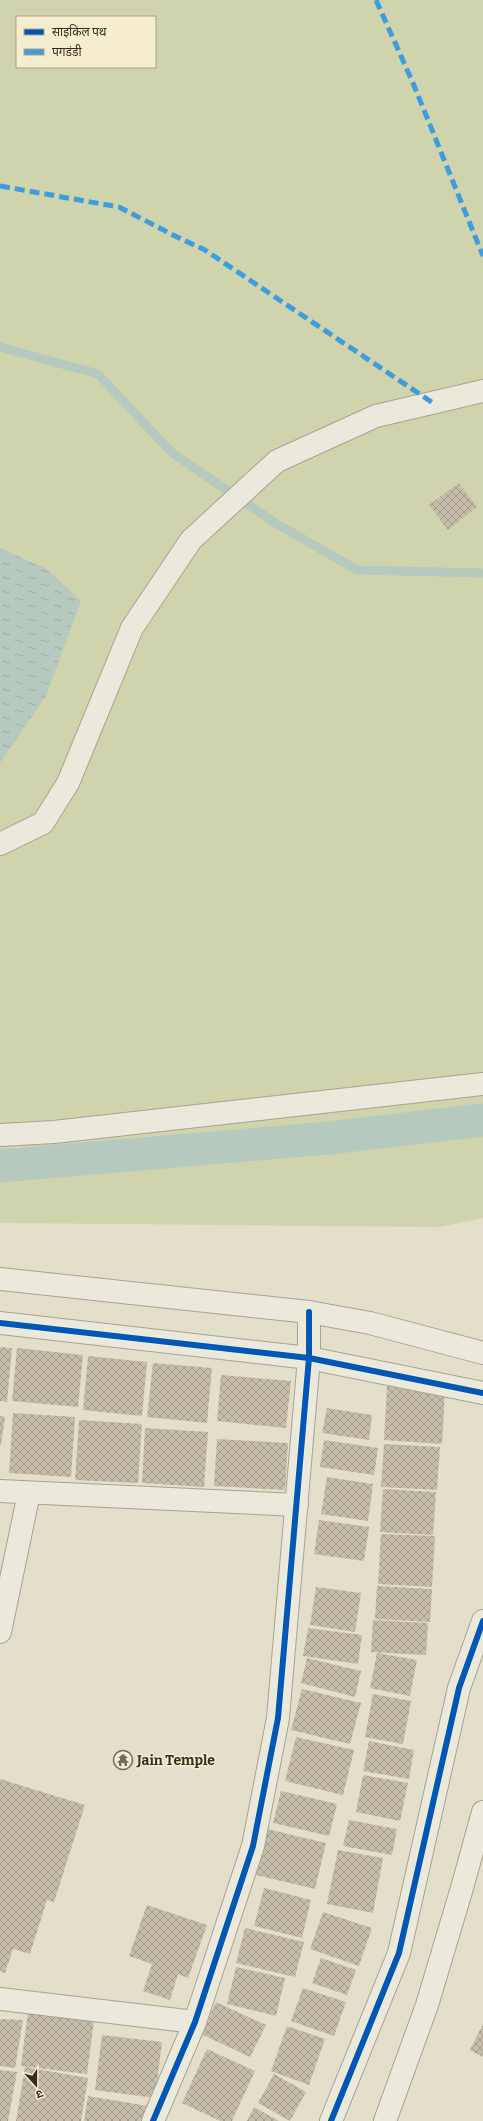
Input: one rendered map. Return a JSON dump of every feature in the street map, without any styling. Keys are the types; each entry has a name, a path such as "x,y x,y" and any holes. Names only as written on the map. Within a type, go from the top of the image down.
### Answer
{"street":[{"path":"0,844 43,823 68,783 132,628 191,540 276,461 376,416 483,391"},
{"path":"0,1135 62,1132 483,1084"},
{"path":"0,1279 309,1312 370,1323 483,1353"},
{"path":"153,2121 195,2022 253,1846 278,1718 297,1505 308,1358 309,1312"},
{"path":"0,1323 308,1358 483,1393"},
{"path":"0,1491 297,1505"},
{"path":"0,1632 29,1493"},
{"path":"331,2121 399,1953 459,1688 483,1621"},
{"path":"386,2121 427,2005 483,1812"},
{"path":"0,1999 195,2022"}],"green space":[{"path":"0,0 483,0 483,1218 439,1227 0,1223"}],"water":[{"path":"0,548 47,569 81,601 46,696 0,763"}],"building":[{"path":"459,483 477,507 448,530 429,505"},
{"path":"0,1347 12,1348 7,1402 0,1401"},
{"path":"17,1348 83,1355 78,1407 12,1401"},
{"path":"88,1356 147,1362 142,1416 83,1410"},
{"path":"153,1363 212,1368 207,1423 147,1417"},
{"path":"221,1375 291,1381 286,1428 217,1421"},
{"path":"387,1386 445,1390 442,1444 384,1440"},
{"path":"327,1408 372,1415 369,1440 322,1433"},
{"path":"13,1413 75,1417 71,1477 9,1473"},
{"path":"0,1416 5,1417 1,1445 0,1445"},
{"path":"79,1420 142,1424 138,1483 75,1480"},
{"path":"145,1428 208,1432 204,1487 142,1483"},
{"path":"217,1439 288,1443 285,1490 214,1486"},
{"path":"324,1440 378,1448 374,1475 320,1467"},
{"path":"384,1444 440,1447 437,1490 381,1487"},
{"path":"327,1477 373,1484 368,1521 321,1514"},
{"path":"383,1489 436,1492 433,1535 380,1532"},
{"path":"319,1520 369,1527 364,1561 314,1554"},
{"path":"381,1534 435,1536 432,1587 378,1584"},
{"path":"377,1586 432,1589 430,1622 375,1619"},
{"path":"316,1587 361,1593 355,1632 310,1625"},
{"path":"373,1620 428,1623 426,1655 371,1652"},
{"path":"308,1628 362,1635 358,1664 303,1656"},
{"path":"377,1653 417,1660 410,1696 370,1688"},
{"path":"307,1658 361,1671 355,1697 301,1683"},
{"path":"302,1689 361,1703 350,1744 291,1730"},
{"path":"373,1694 411,1701 403,1744 365,1737"},
{"path":"296,1737 354,1750 343,1795 285,1781"},
{"path":"369,1741 414,1750 409,1779 363,1771"},
{"path":"363,1775 408,1783 400,1821 356,1812"},
{"path":"0,1779 85,1805 54,1902 47,1900 30,1954 13,1949 5,1973 0,1971"},
{"path":"281,1791 337,1804 329,1836 273,1823"},
{"path":"349,1820 397,1829 392,1855 343,1846"},
{"path":"267,1829 326,1843 315,1889 256,1875"},
{"path":"338,1850 383,1858 373,1913 327,1904"},
{"path":"264,1888 311,1900 302,1938 254,1926"},
{"path":"147,1905 207,1925 188,1978 178,1974 170,2000 143,1991 152,1964 129,1956"},
{"path":"323,1912 372,1928 359,1966 310,1949"},
{"path":"245,1928 304,1942 295,1977 236,1963"},
{"path":"321,1958 356,1970 347,1995 312,1983"},
{"path":"236,1967 285,1978 276,2016 227,2004"},
{"path":"303,1988 346,2002 334,2036 291,2021"},
{"path":"216,2002 266,2025 250,2057 201,2034"},
{"path":"28,2012 94,2021 87,2074 21,2066"},
{"path":"0,2019 23,2020 15,2068 0,2066"},
{"path":"483,2024 483,2057 470,2050"},
{"path":"287,2026 325,2039 309,2085 271,2071"},
{"path":"102,2035 162,2042 155,2098 95,2090"},
{"path":"207,2049 255,2071 232,2121 220,2121 182,2103"},
{"path":"25,2067 88,2078 81,2121 16,2121"},
{"path":"0,2070 17,2072 8,2121 0,2121"},
{"path":"274,2074 306,2092 290,2121 258,2103"},
{"path":"88,2096 148,2106 145,2121 84,2121"},
{"path":"254,2107 279,2121 247,2121"}],"waterway":[{"path":"0,347 98,374 172,453 277,524 357,570 483,573"},
{"path":"0,1166 329,1138 483,1120"}],"marked path":[{"path":"376,0 413,83 483,256"},
{"path":"0,186 119,207 205,250 433,403"}],"cycle path":[{"path":"153,2121 195,2022 253,1846 278,1718 309,1358 309,1312"},
{"path":"0,1323 309,1358 483,1393"},
{"path":"331,2121 399,1953 459,1688 483,1621"}],"place":[{"name":"Jain Temple","path":"123,1760"}]}
